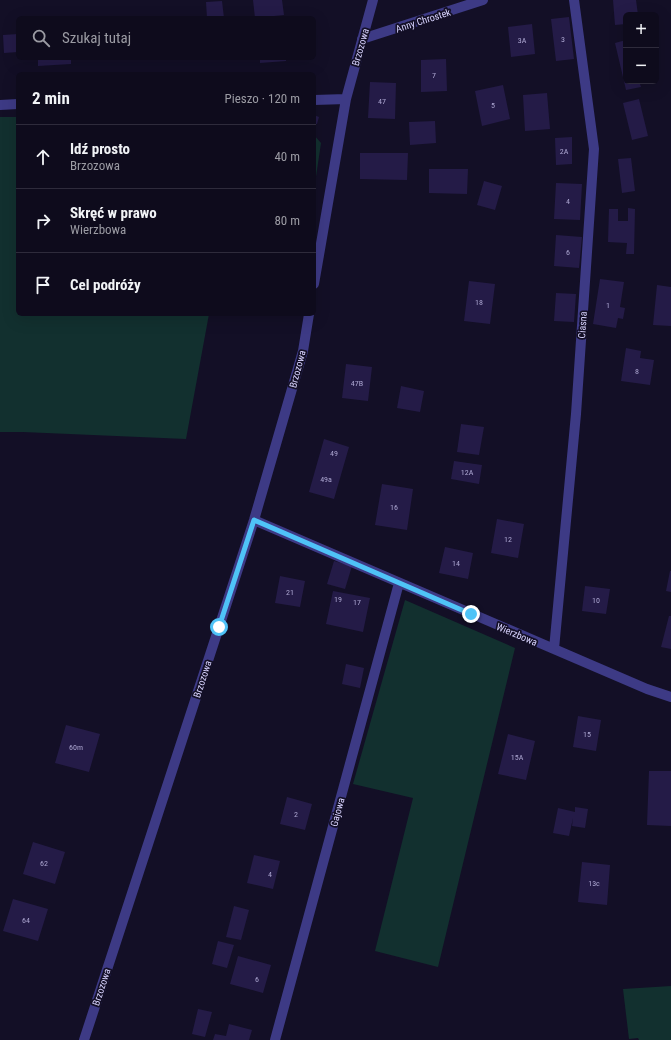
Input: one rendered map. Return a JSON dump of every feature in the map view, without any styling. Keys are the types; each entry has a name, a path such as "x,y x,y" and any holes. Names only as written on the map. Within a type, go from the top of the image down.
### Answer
{"street":[{"name":"Brzozowa","path":"316,272 346,99 373,0"},
{"name":"Anny Chrostek","path":"362,39 483,0"},
{"name":"Ciasna","path":"554,649 576,414 594,149 574,0"},
{"path":"316,100 346,99"},
{"path":"0,105 16,104"},
{"name":"Brzozowa","path":"84,1040 254,520 303,351 309,316"},
{"name":"Wierzbowa","path":"254,520 647,689 671,697"},
{"name":"Gajowa","path":"275,1040 399,583"}],"green space":[{"path":"0,117 16,117 16,316 209,316 186,439 0,432"},
{"path":"316,137 321,143 316,177"},
{"path":"405,600 515,648 438,967 375,951 413,798 353,784"},
{"path":"671,986 671,1040 639,1040 638,1038 629,1039 623,989"}],"building":[{"path":"253,0 282,0 284,15 255,16"},
{"path":"613,0 636,0 638,12 623,12 623,24 615,25"},
{"path":"222,1 224,16 207,16 206,2"},
{"path":"569,17 574,59 556,61 551,19"},
{"path":"532,24 535,54 511,57 508,27"},
{"path":"16,34 16,52 4,53 3,35"},
{"path":"623,41 623,77 615,43"},
{"path":"446,59 447,91 421,92 421,60"},
{"path":"38,60 71,60 71,64 38,66"},
{"path":"260,60 286,60 286,61 260,63"},
{"path":"370,82 396,83 395,119 368,118"},
{"path":"625,84 640,84 641,87 626,90"},
{"path":"503,85 510,119 482,126 475,91"},
{"path":"547,93 550,129 525,131 523,95"},
{"path":"639,99 648,136 632,140 623,103"},
{"path":"316,116 319,117 316,124"},
{"path":"435,121 436,143 410,145 409,122"},
{"path":"572,137 572,164 556,165 555,138"},
{"path":"360,153 408,153 407,180 360,179"},
{"path":"631,158 635,191 622,193 618,159"},
{"path":"429,169 468,169 467,194 429,193"},
{"path":"484,181 502,186 495,210 477,205"},
{"path":"556,183 582,184 580,220 554,219"},
{"path":"628,208 635,209 634,254 626,254 627,243 608,242 609,209 618,209 618,221 628,221"},
{"path":"556,235 582,237 579,268 554,266"},
{"path":"600,279 624,282 620,307 625,308 623,319 618,318 616,328 593,324"},
{"path":"469,281 495,284 490,324 464,321"},
{"path":"657,285 671,287 671,326 653,325"},
{"path":"556,293 576,294 574,322 554,321"},
{"path":"626,348 641,351 640,358 654,360 650,385 621,381"},
{"path":"346,364 372,367 368,401 342,398"},
{"path":"401,386 424,391 420,412 397,408"},
{"path":"461,424 484,427 479,455 457,452"},
{"path":"324,439 349,447 334,499 309,492"},
{"path":"454,461 482,465 479,484 451,479"},
{"path":"382,484 413,489 407,530 375,525"},
{"path":"497,519 524,524 518,558 491,553"},
{"path":"445,547 473,553 468,579 439,573"},
{"path":"334,561 352,566 345,589 327,584"},
{"path":"671,571 671,592 666,591"},
{"path":"280,576 305,581 300,607 275,603"},
{"path":"585,586 610,589 606,614 582,611"},
{"path":"333,591 370,598 363,632 326,624"},
{"path":"669,616 671,616 671,649 661,647"},
{"path":"346,664 364,668 360,688 342,684"},
{"path":"578,716 601,720 596,751 573,747"},
{"path":"66,725 100,734 89,772 55,763"},
{"path":"508,734 535,741 526,780 498,774"},
{"path":"649,771 671,771 671,826 647,825"},
{"path":"287,797 312,804 305,830 280,824"},
{"path":"575,807 588,809 585,828 572,826 573,818 569,836 553,833 558,808 575,812"},
{"path":"33,842 65,852 55,884 23,874"},
{"path":"254,855 280,861 273,889 247,883"},
{"path":"582,862 610,865 607,905 578,902"},
{"path":"13,899 48,909 38,941 3,931"},
{"path":"234,906 249,910 241,940 226,937"},
{"path":"218,941 234,945 227,968 212,964"},
{"path":"238,956 271,965 263,993 230,984"},
{"path":"198,1009 212,1012 205,1037 192,1034"},
{"path":"229,1024 252,1030 249,1040 213,1040 215,1034 226,1036"}],"route":[{"path":"219,627 254,520 471,614"}]}
